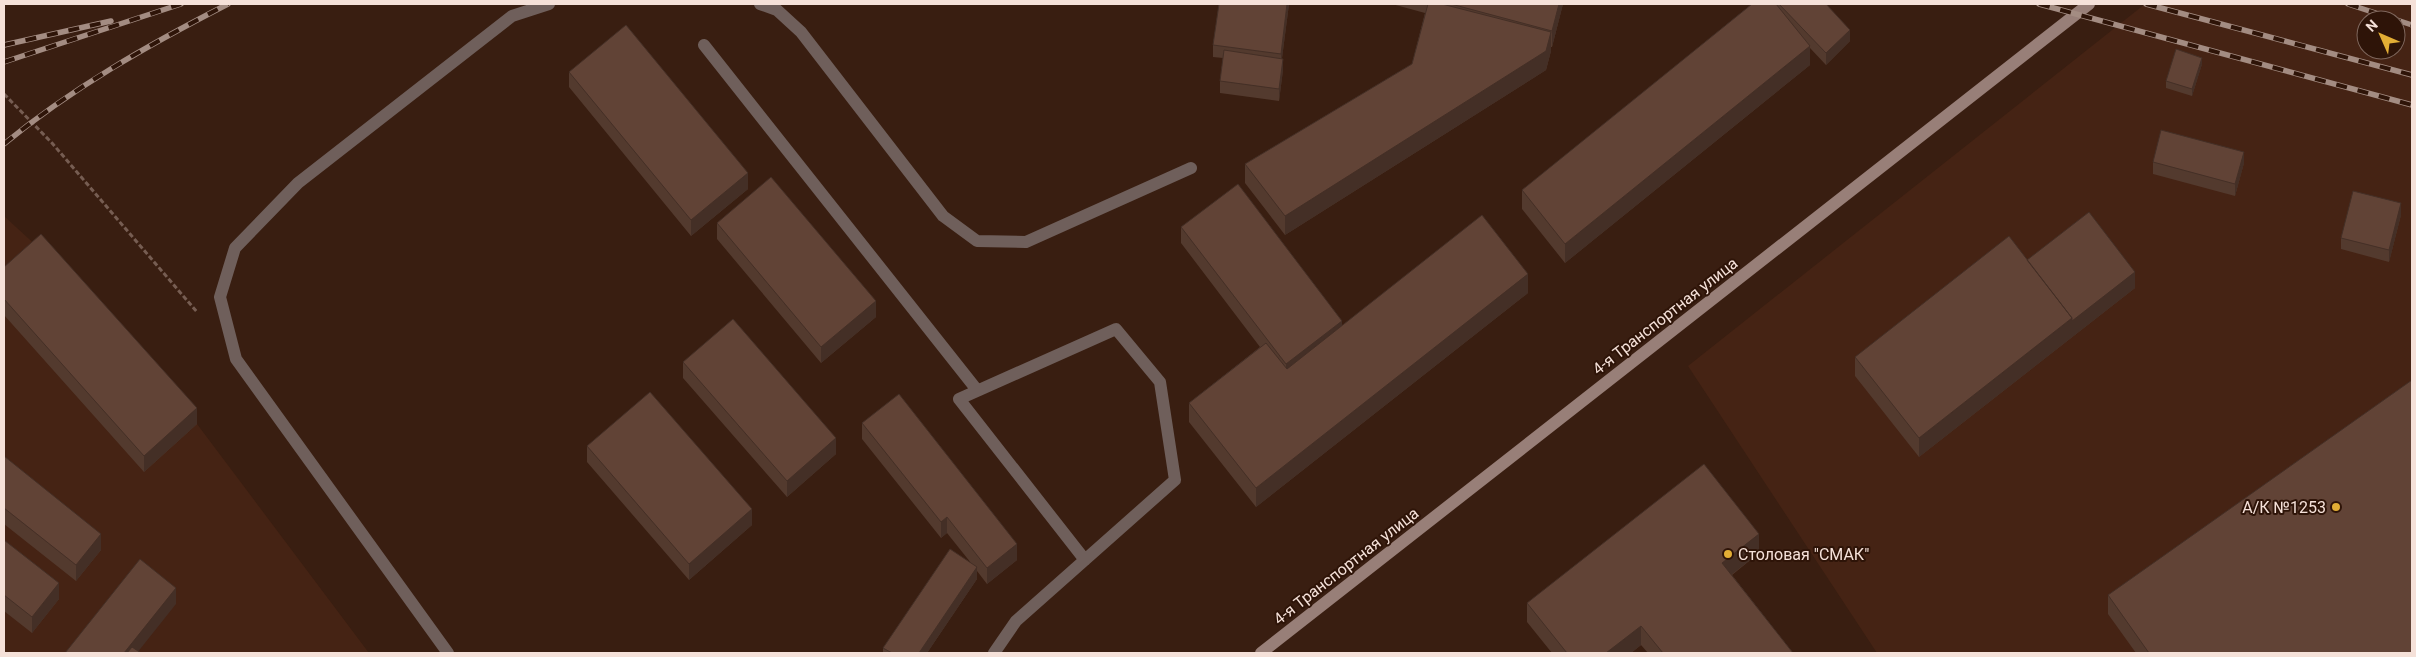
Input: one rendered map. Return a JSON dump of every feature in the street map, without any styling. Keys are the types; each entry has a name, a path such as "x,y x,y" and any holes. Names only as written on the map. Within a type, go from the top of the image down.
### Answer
{"main road":[{"name":"4-я Транспортная улица","path":"1261,653 2089,4"}],"street":[{"path":"448,653 236,358 220,297 235,248 298,183 512,16 549,4"},
{"path":"760,4 777,10 800,32 943,216 976,241 1026,242 1191,168"},
{"path":"704,45 977,390"},
{"path":"994,653 1016,621 1085,560 1175,480 1160,382 1116,329 959,399 1085,560"}],"path":[{"path":"4,94 52,143 198,314"}],"shaded area":[{"path":"2145,4 2412,4 2412,653 1877,653 1688,366"},
{"path":"4,216 41,250 197,424 369,653 4,653"}],"building":[{"path":"1219,4 1287,4 1281,54 1213,45"},
{"path":"1428,4 1442,4 1551,32 1546,51 1285,216 1245,164 1412,64"},
{"path":"1451,4 1559,4 1552,31"},
{"path":"1752,4 1776,4 1810,46 1565,244 1522,190"},
{"path":"1779,4 1826,4 1850,30 1826,53"},
{"path":"626,25 748,173 691,220 569,72"},
{"path":"2176,49 2202,58 2192,89 2166,81"},
{"path":"1224,50 1283,59 1279,89 1220,81"},
{"path":"2161,130 2244,152 2235,184 2153,162"},
{"path":"771,177 876,301 821,347 717,223"},
{"path":"1238,184 1342,321 1286,364 1181,227"},
{"path":"2353,191 2401,203 2389,250 2341,238"},
{"path":"2089,212 2135,272 2072,321 2072,318 2027,260"},
{"path":"1482,215 1528,274 1256,488 1189,403 1266,343 1287,369"},
{"path":"41,234 197,408 144,456 4,299 4,267"},
{"path":"2009,236 2072,318 1919,438 1855,357"},
{"path":"733,319 836,438 787,481 683,362"},
{"name":"А/К №1253","path":"2412,380 2412,653 2149,653 2108,595"},
{"path":"650,392 752,509 689,564 587,446"},
{"path":"899,394 1017,544 987,568 947,517 941,522 862,423"},
{"path":"4,456 101,534 76,565 4,508"},
{"path":"1704,464 1759,534 1722,563 1793,653 1663,653 1641,626 1606,653 1567,653 1527,603"},
{"path":"4,540 59,583 32,617 4,595"},
{"path":"950,549 977,567 919,653 892,653 883,648"},
{"path":"140,559 176,588 124,653 65,653"},
{"path":"132,647 141,653 127,653"}],"railway":[{"path":"4,62 181,4"},
{"path":"4,144 57,104 112,68 228,4"},
{"path":"2039,4 2412,105"},
{"path":"2146,4 2412,75"},
{"path":"2348,4 2412,25"},
{"path":"4,45 111,21"}],"place":[{"name":"А/К №1253","path":"2336,507"},
{"name":"Столовая \"СМАК\"","path":"1728,554"}]}
